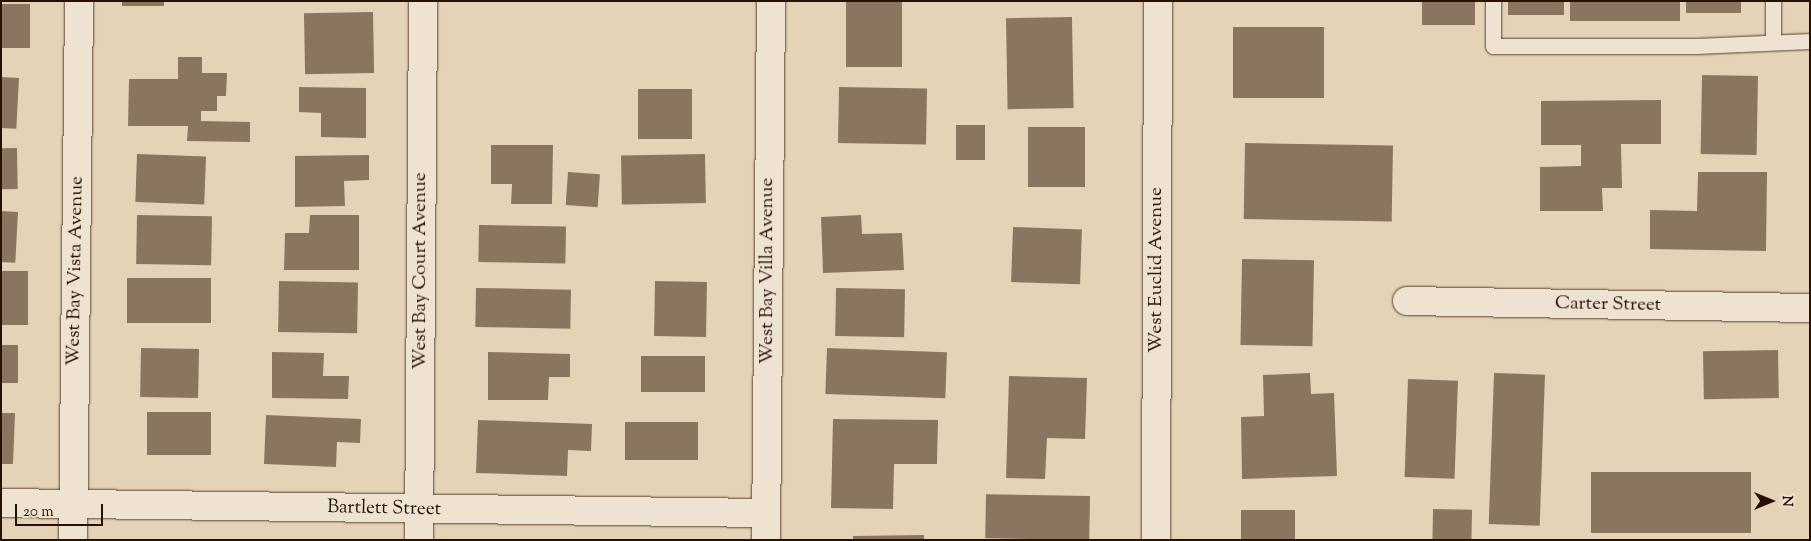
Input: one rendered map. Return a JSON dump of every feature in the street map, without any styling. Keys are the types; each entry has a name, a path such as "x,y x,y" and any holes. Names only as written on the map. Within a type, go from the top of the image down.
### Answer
{"street":[{"name":"West Bay Vista Avenue","path":"73,540 79,1"},
{"name":"West Bay Court Avenue","path":"419,540 423,1"},
{"name":"West Bay Villa Avenue","path":"766,540 771,1"},
{"name":"West Euclid Avenue","path":"1156,540 1158,1"},
{"name":"Carter Street","path":"1407,301 1810,308"},
{"name":"Bartlett Street","path":"1,502 419,510 766,512"}],"lane":[{"path":"1494,1 1493,46 1696,46 1810,41"},
{"path":"1773,1 1773,42"}],"building":[{"path":"122,1 164,1 164,6 122,6"},
{"path":"846,1 902,1 902,67 846,67"},
{"path":"1422,1 1475,1 1475,25 1422,25"},
{"path":"1508,1 1564,1 1564,15 1508,15"},
{"path":"1570,1 1680,1 1680,21 1570,21"},
{"path":"1686,1 1741,1 1741,13 1686,13"},
{"path":"1,4 30,4 30,48 1,48"},
{"path":"373,12 374,73 305,74 304,13"},
{"path":"1072,17 1074,108 1008,109 1006,18"},
{"path":"1233,27 1324,27 1324,98 1233,98"},
{"path":"178,57 202,57 202,73 227,73 226,96 217,96 217,111 201,111 201,121 250,122 250,142 187,141 188,126 128,126 129,79 178,79"},
{"path":"1702,75 1758,76 1757,155 1701,154"},
{"path":"1,77 19,78 16,129 1,128"},
{"path":"299,87 366,88 366,138 321,137 321,113 299,112"},
{"path":"839,87 927,89 926,145 838,143"},
{"path":"638,89 692,89 692,139 638,139"},
{"path":"1661,100 1661,144 1621,144 1622,188 1602,188 1603,211 1540,211 1540,167 1581,166 1581,145 1541,145 1541,101"},
{"path":"956,125 985,125 985,160 956,160"},
{"path":"1028,127 1085,127 1085,187 1028,187"},
{"path":"1245,143 1393,146 1392,222 1244,219"},
{"path":"491,145 553,145 552,204 511,204 512,184 491,184"},
{"path":"1,148 17,148 18,189 2,189"},
{"path":"137,154 206,156 204,204 135,202"},
{"path":"705,154 706,203 622,204 621,155"},
{"path":"369,155 369,180 344,181 345,206 295,207 295,156"},
{"path":"568,172 600,174 598,207 566,205"},
{"path":"1698,172 1767,172 1766,251 1650,249 1650,210 1697,211"},
{"path":"1,211 18,212 15,263 1,262"},
{"path":"137,215 212,216 211,265 136,264"},
{"path":"310,215 359,215 359,270 284,270 285,233 309,233"},
{"path":"861,215 862,234 902,233 904,270 823,273 821,217"},
{"path":"479,225 566,227 565,264 478,262"},
{"path":"1013,227 1082,229 1080,284 1011,282"},
{"path":"1242,259 1314,260 1312,346 1240,345"},
{"path":"1,271 28,271 28,325 1,325"},
{"path":"127,278 211,278 211,323 127,323"},
{"path":"279,281 358,282 357,333 278,332"},
{"path":"655,281 707,282 706,337 654,336"},
{"path":"476,288 571,290 570,329 475,327"},
{"path":"836,288 905,289 904,337 835,336"},
{"path":"1,345 18,345 18,383 1,383"},
{"path":"141,348 199,349 198,398 140,397"},
{"path":"827,348 947,352 945,398 825,394"},
{"path":"1778,350 1779,398 1704,399 1703,351"},
{"path":"272,352 324,353 323,376 349,376 348,399 272,398"},
{"path":"488,352 570,354 570,377 549,377 548,400 488,400"},
{"path":"641,356 705,356 705,392 641,392"},
{"path":"1310,373 1311,394 1334,393 1337,476 1242,479 1241,417 1264,416 1263,375"},
{"path":"1494,373 1545,375 1540,526 1489,524"},
{"path":"1009,376 1087,378 1085,439 1047,438 1045,479 1006,478"},
{"path":"1408,379 1458,381 1455,479 1405,477"},
{"path":"147,412 211,412 211,455 147,455"},
{"path":"1,413 15,413 13,464 1,464"},
{"path":"266,415 361,419 360,443 337,442 336,467 264,464"},
{"path":"833,419 938,420 937,464 894,464 893,509 831,508"},
{"path":"478,420 592,424 591,451 568,450 567,476 476,473"},
{"path":"625,422 698,422 698,460 625,460"},
{"path":"1591,472 1751,472 1751,533 1591,533"},
{"path":"986,494 1090,496 1089,540 985,538"},
{"path":"1433,509 1472,510 1471,540 1432,540"},
{"path":"1241,510 1295,510 1295,540 1241,540"},
{"path":"924,535 924,540 853,540 853,536"}]}
